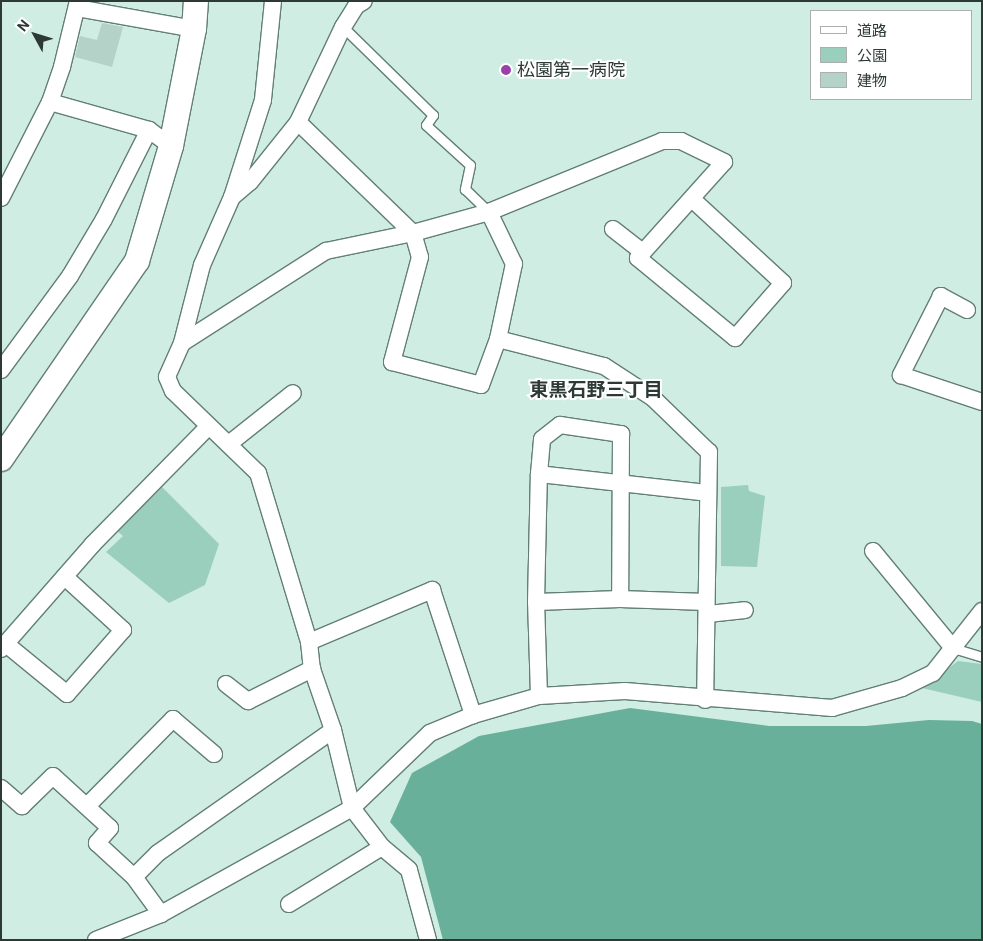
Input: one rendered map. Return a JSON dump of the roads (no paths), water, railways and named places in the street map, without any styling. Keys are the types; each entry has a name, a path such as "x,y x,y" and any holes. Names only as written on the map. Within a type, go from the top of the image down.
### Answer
{"street":[{"path":"1,458 137,261 171,146 194,29 196,1"},
{"path":"273,1 263,100 232,197 202,265 182,343 167,377 173,391 209,426 230,443 258,473 309,642 312,669 333,730 352,808 382,846 409,870 428,940"},
{"path":"232,197 250,182 298,122 343,27 356,6 364,1"},
{"path":"1,198 50,102 77,5 194,29"},
{"path":"50,102 149,130 171,146"},
{"path":"298,122 413,233 420,257 392,362 481,385 498,340 514,264 489,212"},
{"path":"1,370 70,276 104,219 149,130"},
{"path":"182,343 326,251 413,233 489,212 662,141 681,142 724,162 638,258 735,338 783,283 692,199"},
{"path":"613,229 642,252"},
{"path":"967,310 940,296 900,375 982,402"},
{"path":"498,340 604,366 653,398 709,452 705,700"},
{"path":"230,443 293,393"},
{"path":"539,696 536,602 539,474 542,439 560,425 622,434 620,599"},
{"path":"64,577 122,630 67,694 4,646 64,577 209,426"},
{"path":"539,474 708,493"},
{"path":"873,551 953,648"},
{"path":"309,642 432,590 473,715"},
{"path":"536,602 620,599 745,610"},
{"path":"96,940 162,914 352,808 430,733 473,715 539,696 625,691 705,700 832,708 902,688 932,673 982,611"},
{"path":"226,684 248,701 312,669"},
{"path":"88,805 173,719 214,754"},
{"path":"134,877 158,853 333,730"},
{"path":"1,788 22,806 53,776 88,805 110,828 97,843 134,877 162,914"},
{"path":"289,904 382,846"}],"lane":[{"path":"343,27 433,115 426,125 470,165 465,189 489,212"},
{"path":"953,648 982,656"}],"place":[{"name":"松園第一病院","path":"506,70"}],"district":[{"name":"東黒石野三丁目","path":"596,390"}]}
